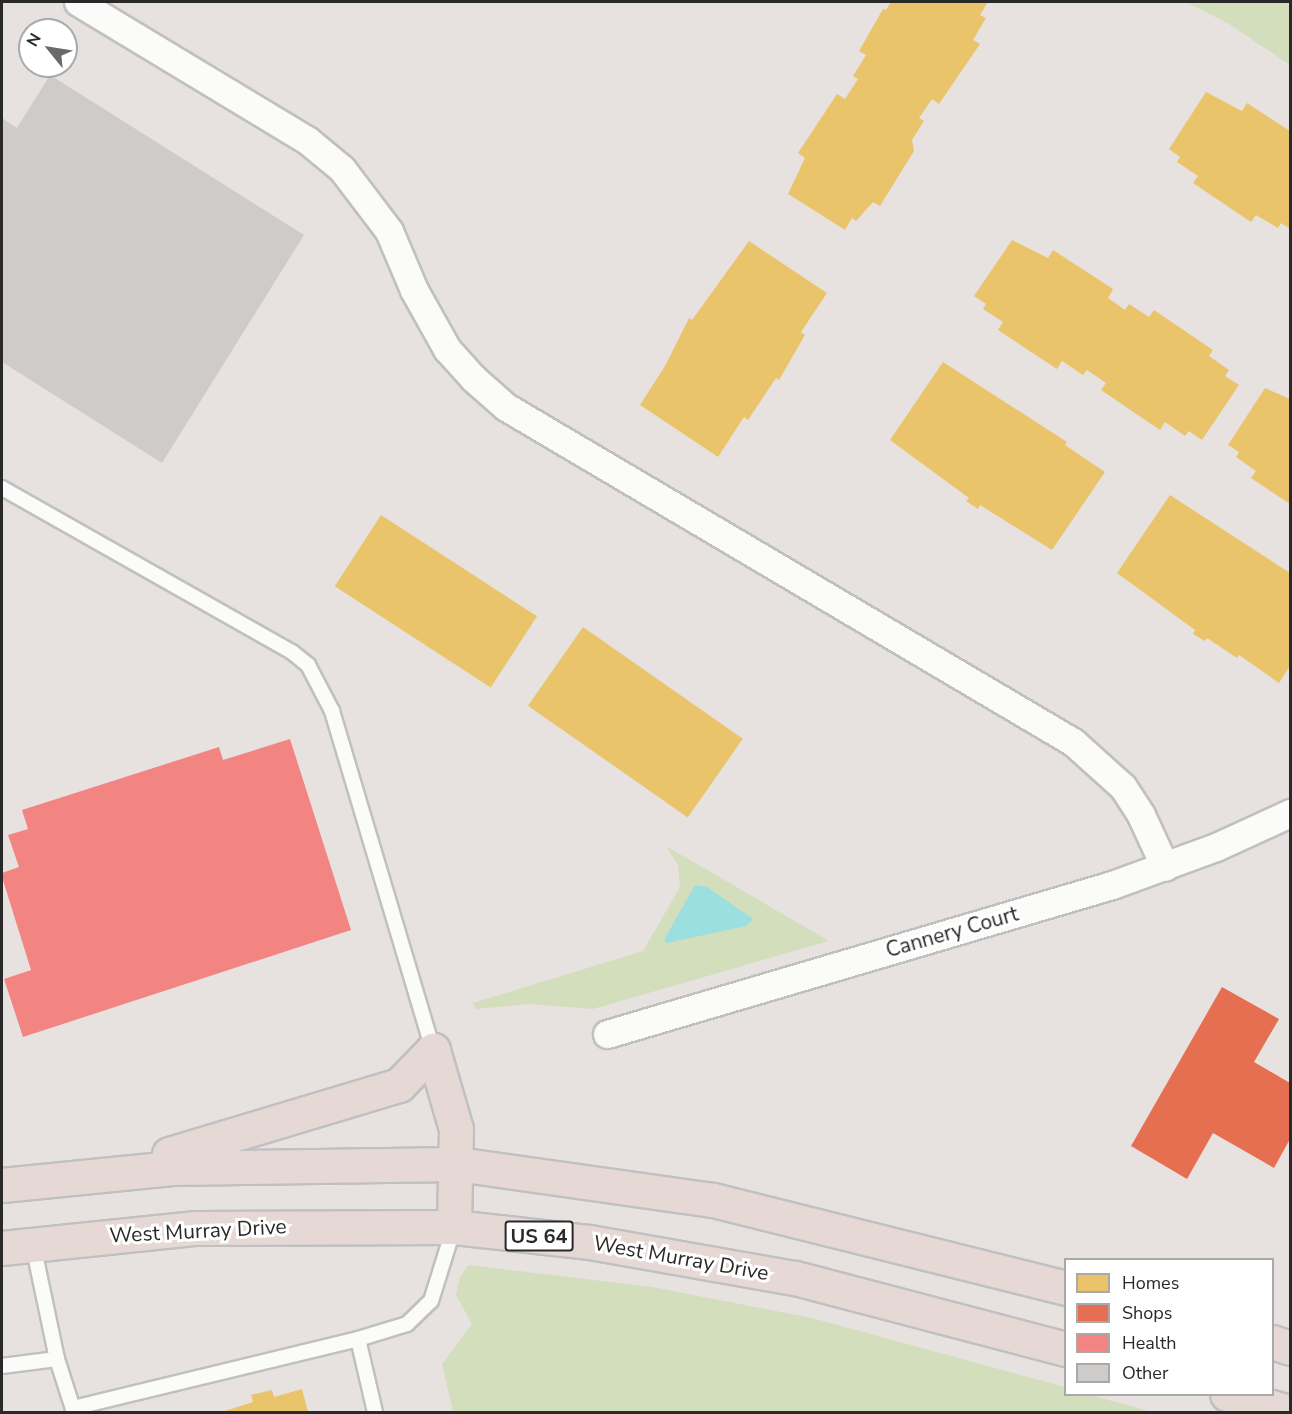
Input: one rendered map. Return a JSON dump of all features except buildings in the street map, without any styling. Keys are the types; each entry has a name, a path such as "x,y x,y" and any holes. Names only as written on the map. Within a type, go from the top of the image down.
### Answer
{"highway":[{"path":"2,1185 181,1152 399,1085 433,1050 456,1129 454,1227"},
{"path":"57,1176 241,1166 457,1164 713,1200 1064,1288"},
{"name":"West Murray Drive","path":"17,1245 196,1228 454,1227 591,1242 795,1278 1064,1349"},
{"path":"1274,1343 1290,1348"},
{"path":"1230,1396 1289,1413"}],"street":[{"path":"78,2 307,140 342,169 389,231 414,290 447,349 473,378 506,407 1073,742 1123,787 1141,815 1165,867"},
{"name":"Cannery Court","path":"607,1034 1165,867 1290,813"}],"lane":[{"path":"2,488 292,652 308,665 332,711 433,1050"},
{"path":"17,1245 73,1410 358,1339 407,1324 431,1301 454,1227"},
{"path":"358,1339 375,1413"},
{"path":"2,1366 57,1359"}],"green space":[{"path":"1186,2 1290,2 1290,65 1229,24"},
{"path":"666,846 829,941 593,1009 528,1004 476,1009 473,1003 643,951 680,887 678,865"},
{"path":"469,1265 652,1287 812,1318 1064,1387 1064,1396 1094,1396 1152,1412 453,1412 442,1364 472,1324 456,1295 460,1277"}],"water":[{"path":"695,885 707,887 753,919 746,926 667,943 664,940"}]}
